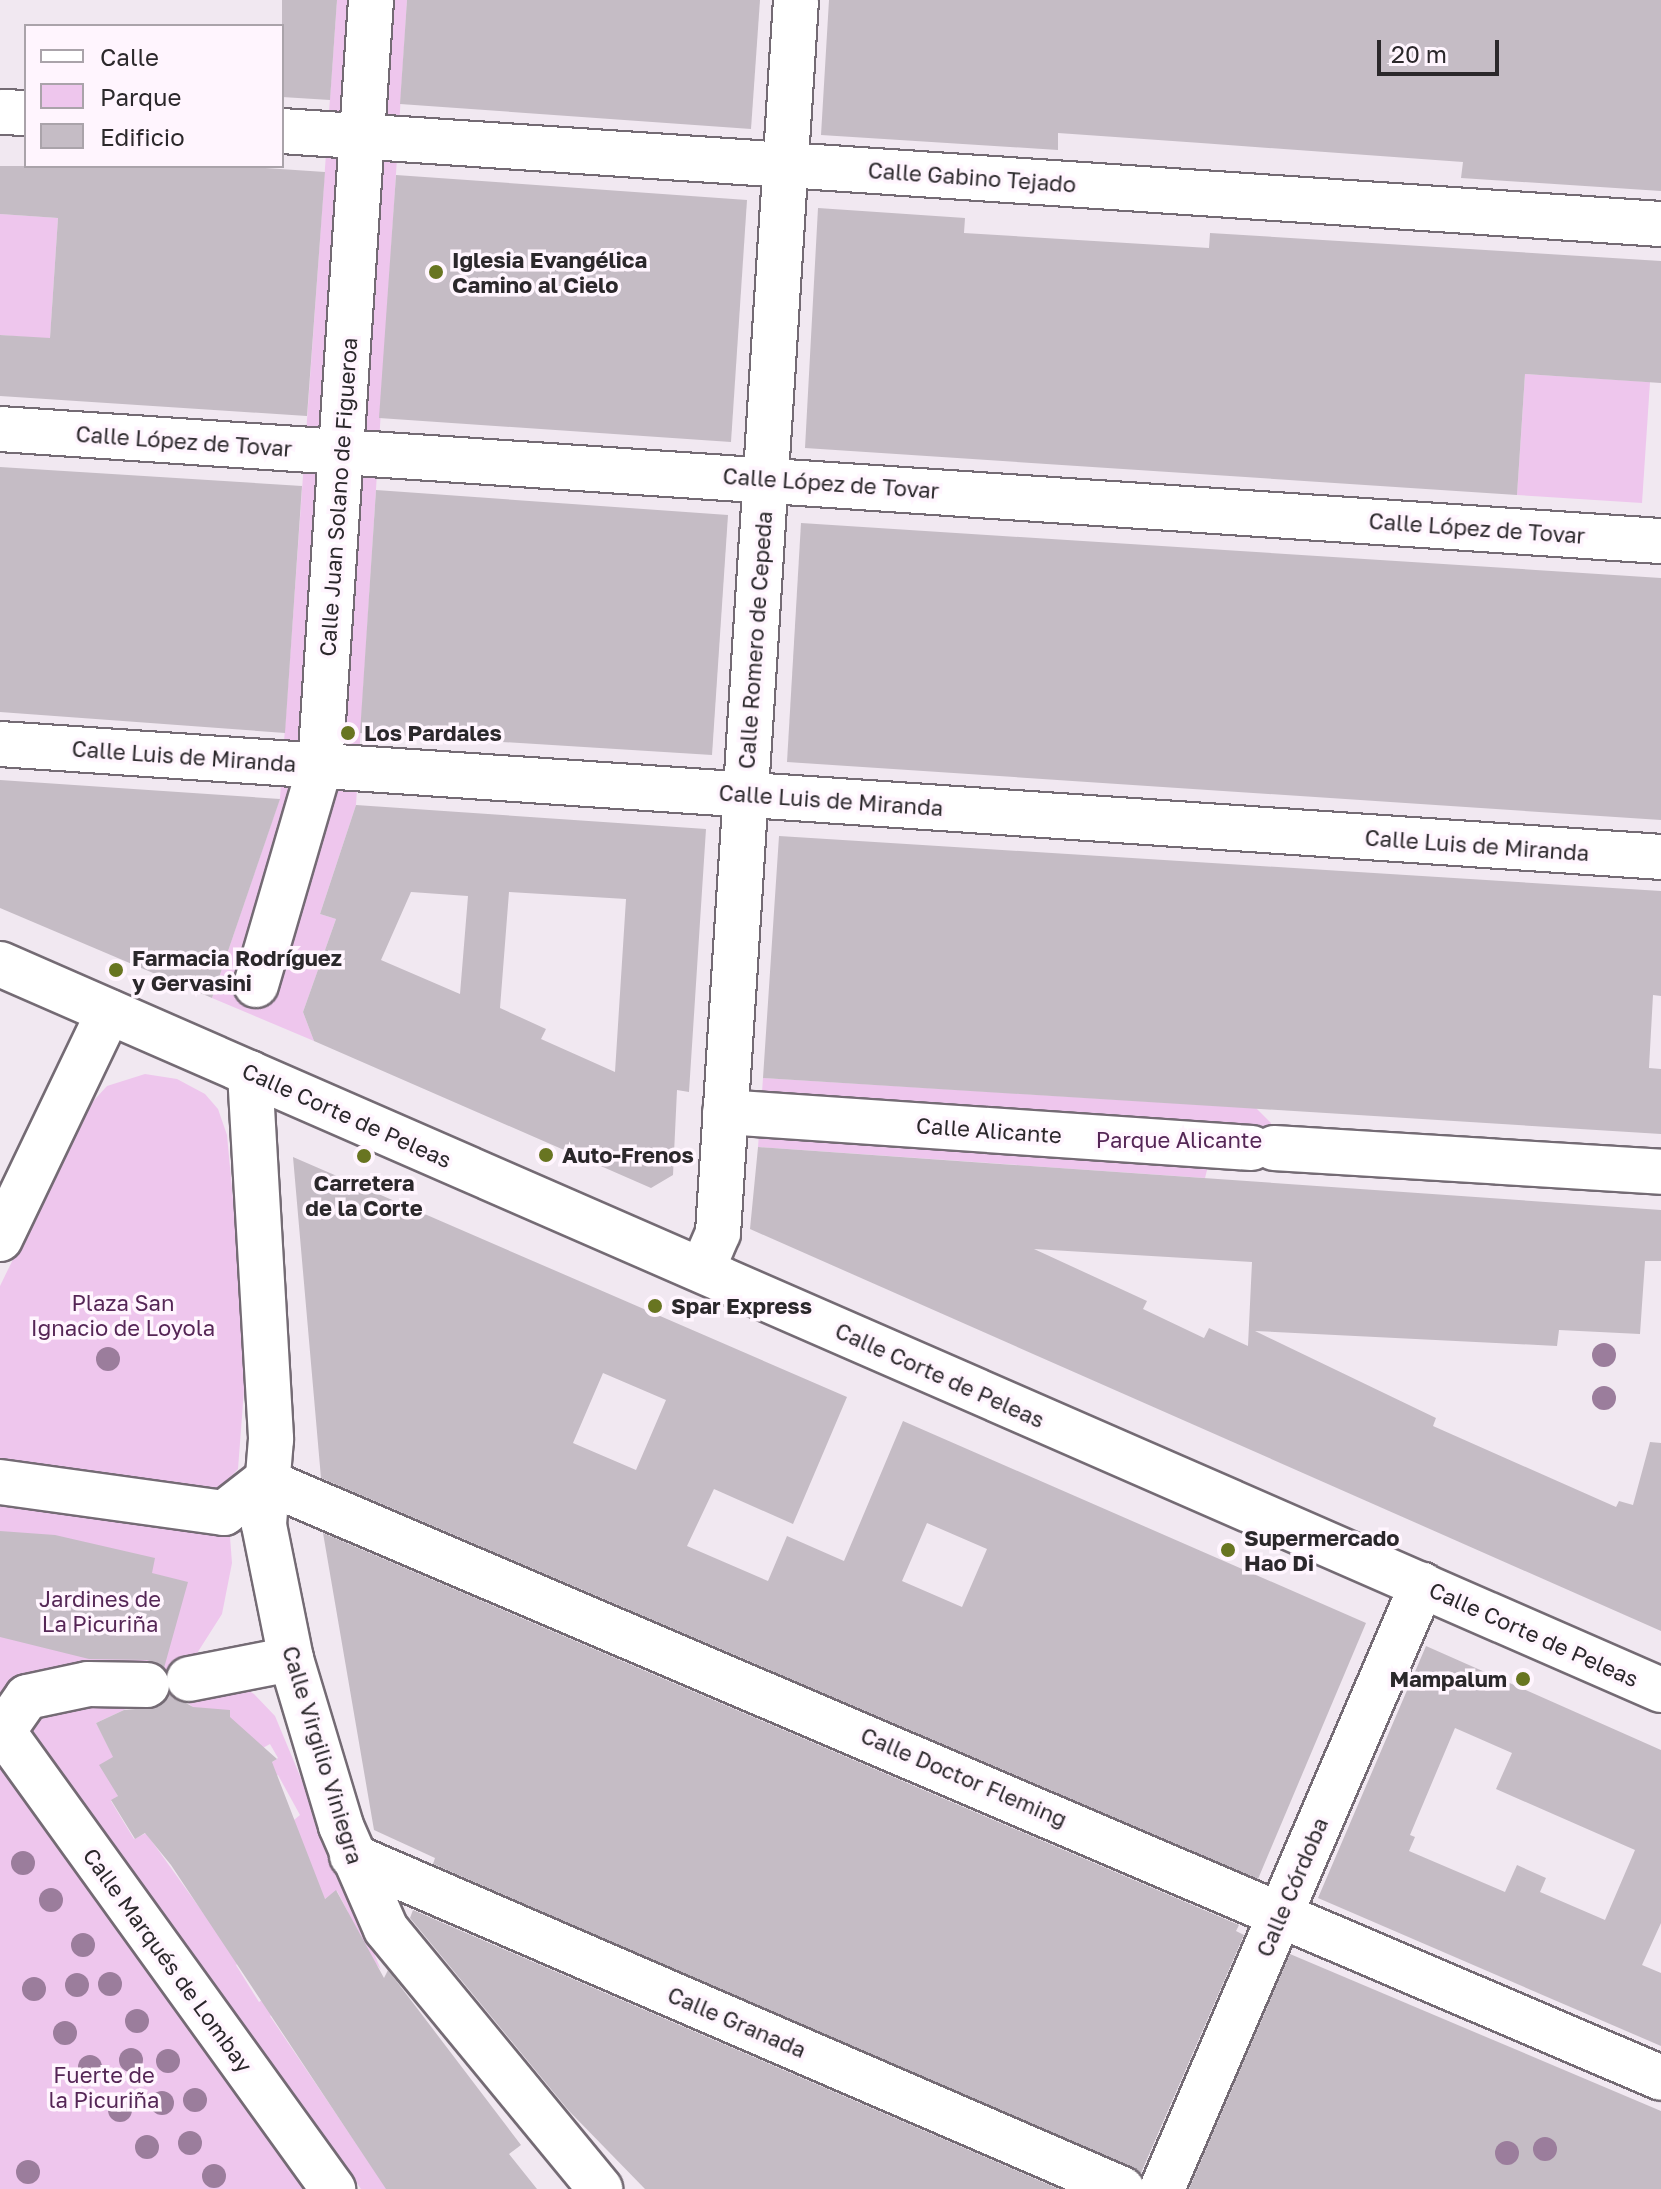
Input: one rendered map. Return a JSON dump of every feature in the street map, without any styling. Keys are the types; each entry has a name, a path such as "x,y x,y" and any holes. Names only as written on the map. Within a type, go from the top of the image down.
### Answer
{"street":[{"name":"Calle Juan Solano de Figueroa","path":"256,985 320,766 371,0"},
{"name":"Calle Romero de Cepeda","path":"710,1252 725,1112 796,0"},
{"path":"0,112 24,113"},
{"name":"Calle Gabino Tejado","path":"284,131 1661,224"},
{"name":"Calle López de Tovar","path":"0,429 766,478 1661,541"},
{"name":"Calle Luis de Miranda","path":"0,744 1661,857"},
{"name":"Calle Corte de Peleas","path":"0,964 250,1073 710,1252 1422,1585 1661,1690"},
{"path":"0,1239 109,1012"},
{"path":"0,1482 224,1513 265,1481 271,1439 266,1303 250,1137 250,1073"},
{"name":"Calle Alicante","path":"725,1112 1661,1172"},
{"name":"Calle Virgilio Viniegra","path":"265,1481 264,1525 291,1659 352,1856 386,1929 600,2189"},
{"name":"Calle Doctor Fleming","path":"265,1481 1661,2078"},
{"name":"Calle Córdoba","path":"1162,2189 1422,1585"},
{"path":"2,1729 27,1697 88,1684 168,1682 291,1659"},
{"name":"Calle Marqués de Lombay","path":"2,1729 333,2189"},
{"name":"Calle Granada","path":"352,1856 1122,2189"}],"green space":[{"path":"337,0 407,0 356,805 320,914 336,919 303,1012 314,1041 212,998 280,798"},
{"path":"0,214 58,218 50,339 0,335"},
{"path":"1525,374 1650,382 1642,503 1517,495"},
{"name":"Plaza San Ignacio de Loyola","path":"145,1074 177,1079 205,1094 218,1109 227,1135 247,1350 238,1469 218,1491 0,1462 0,1286 86,1109 107,1086"},
{"name":"Parque Alicante","path":"763,1078 1256,1108 1271,1123 1270,1139 1208,1166 1205,1178 758,1147"},
{"name":"Jardines de La Picuriña","path":"0,1496 224,1531 230,1537 232,1563 222,1614 194,1658 254,1694 275,1716 381,1970 339,1919 348,1912 337,1891 323,1900 294,1820 300,1815 278,1775 244,1795 239,1786 278,1758 270,1744 261,1749 213,1726 186,1701 180,1706 139,1703 96,1723 114,1757 118,1796 111,1801 134,1839 146,1833 204,1914 249,1956 236,1965 259,2002 273,1993 283,2007 270,2016 387,2189 361,2189 27,1730 0,1702"},
{"name":"Fuerte de la Picuriña","path":"0,1765 306,2189 0,2189"}],"building":[{"path":"282,0 337,0 330,100 284,97"},
{"path":"407,0 760,0 751,129 400,104"},
{"path":"829,0 1661,0 1661,191 1461,178 1463,162 1058,133 1058,150 821,135"},
{"path":"0,166 264,168 325,172 307,416 0,396 0,335 50,338 58,218 0,214"},
{"path":"396,175 747,200 731,442 379,418"},
{"path":"818,208 965,218 964,233 1209,248 1210,233 1661,261 1661,383 1525,374 1517,495 805,448"},
{"path":"0,467 302,486 285,733 0,712"},
{"path":"376,490 728,515 712,755 360,733"},
{"path":"801,523 1661,578 1661,820 787,762"},
{"path":"0,780 280,799 212,998 0,908"},
{"path":"356,805 706,829 689,1092 677,1090 673,1175 651,1188 314,1041 303,1012 336,919 320,914","holes":["411,892 468,896 460,994 381,960","509,892 626,899 615,1072 541,1039 546,1029 500,1008"]},
{"path":"779,836 1661,891 1661,996 1653,995 1649,1068 1661,1069 1661,1134 763,1078"},
{"path":"758,1147 1661,1210 1661,1261 1645,1261 1640,1334 1559,1330 1557,1346 1255,1331 1436,1418 1433,1426 1616,1507 1619,1501 1633,1505 1650,1442 1661,1443 1661,1631 750,1229","holes":["1034,1249 1252,1262 1248,1346 1209,1328 1204,1338 1143,1309 1147,1301"]},
{"path":"293,1157 847,1397 793,1524 714,1489 687,1546 768,1581 787,1536 844,1561 903,1421 1366,1623 1258,1879 321,1478","holes":["603,1373 666,1400 636,1470 573,1443","927,1523 987,1549 962,1607 902,1581"]},
{"path":"0,1531 55,1535 155,1558 152,1573 188,1582 164,1668 147,1660 89,1659 0,1637"},
{"path":"323,1533 1239,1925 1236,1931 1244,1935 1141,2173 433,1864 435,1858 374,1830"},
{"path":"1426,1646 1661,1750 1661,1923 1642,1965 1661,1973 1661,2046 1318,1898","holes":["1455,1728 1512,1753 1496,1789 1635,1850 1605,1920 1540,1892 1546,1878 1517,1865 1505,1892 1409,1851 1415,1837 1410,1835"]},
{"path":"170,1694 193,1707 230,1710 230,1717 277,1759 272,1762 325,1899 336,1890 384,1978 388,1970 521,2145 509,2154 537,2189 386,2189 171,1865 145,1833 135,1839 111,1800 118,1796 99,1765 113,1757 96,1723 124,1710 158,1707"},
{"path":"413,1910 1059,2189 645,2189 569,2111 410,1918"},
{"path":"1290,1954 1661,2111 1661,2189 1189,2189"}],"place":[{"name":"Iglesia Evangélica Camino al Cielo","path":"436,272"},
{"name":"Los Pardales","path":"348,733"},
{"name":"Farmacia Rodríguez y Gervasini","path":"116,970"},
{"name":"Auto-Frenos","path":"546,1155"},
{"name":"Carretera de la Corte","path":"364,1156"},
{"name":"Spar Express","path":"655,1306"},
{"name":"Supermercado Hao Di","path":"1228,1550"},
{"name":"Mampalum","path":"1523,1679"}]}
